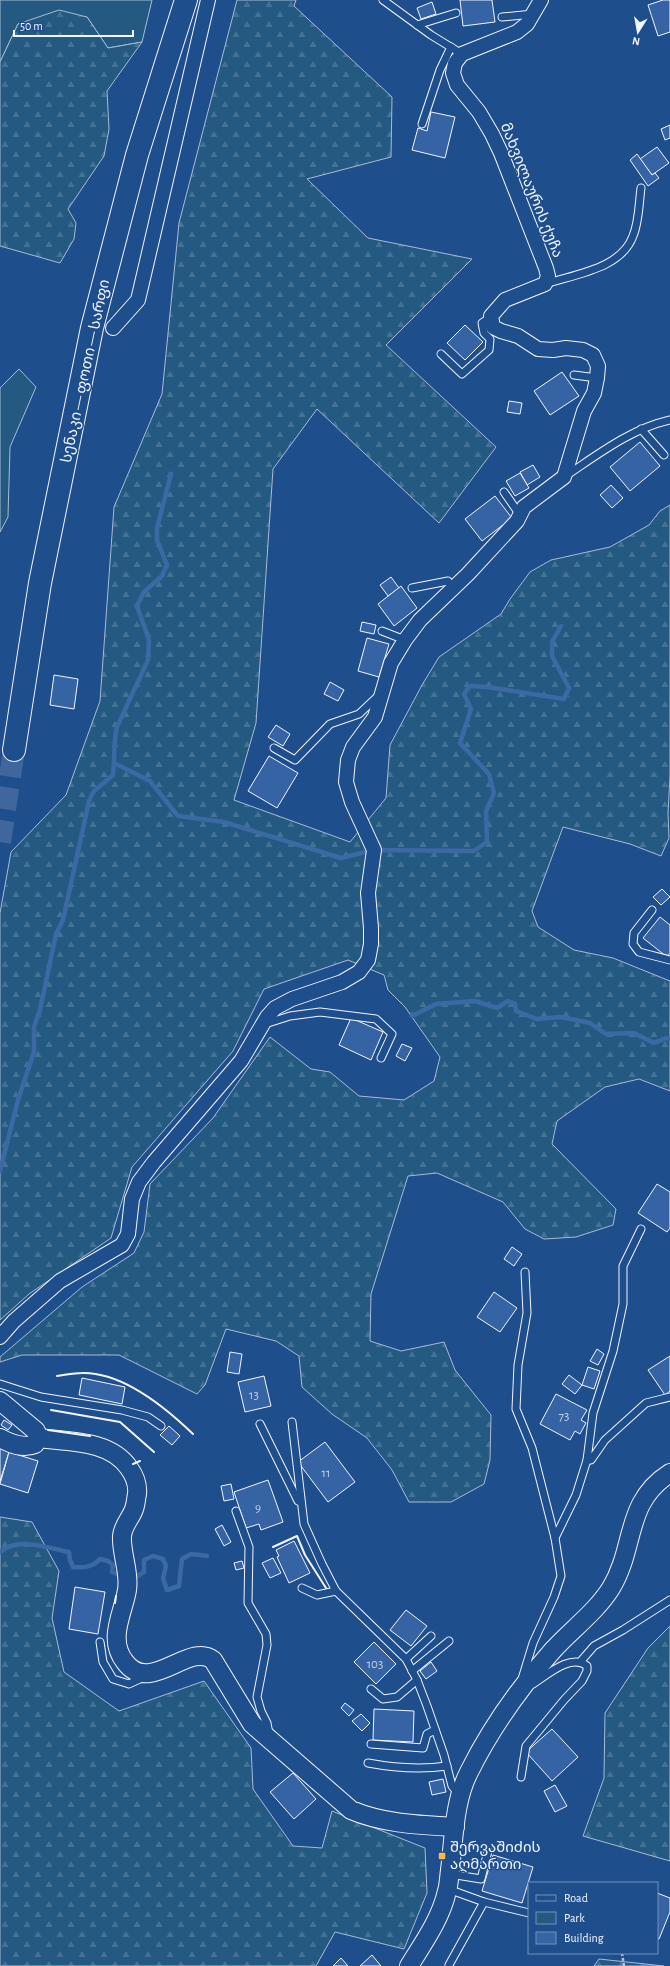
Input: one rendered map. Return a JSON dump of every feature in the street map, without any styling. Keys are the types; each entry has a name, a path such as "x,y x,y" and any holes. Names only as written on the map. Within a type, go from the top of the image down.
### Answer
{"highway":[{"name":"სენაკი — ფოთი — სარფი","path":"14,750 40,583 91,336 137,155 186,0"}],"street":[{"path":"113,328 138,300 208,0"},
{"path":"456,50 517,32 527,24 541,0"},
{"name":"მახვილაურის ქუჩა","path":"456,50 453,73 457,85 479,112 495,140 546,268 548,276 545,284"},
{"path":"0,1336 14,1321 60,1281 122,1245 128,1234 132,1199 139,1182 154,1162 241,1060 262,1025 275,1008 292,999 342,982 359,972 368,960 371,944 371,928 368,893 374,850 352,802 346,782 348,760 353,747 375,717 392,663 405,640 420,620 468,574 520,515 524,507 564,477 584,411 594,393 598,366 593,355 577,350 538,349 518,336 500,331 493,327 491,316 504,300 545,284"},
{"path":"0,1401 36,1431 38,1438 35,1444 29,1447 18,1446 0,1438"},
{"path":"38,1438 106,1448 120,1456 133,1473 137,1491 134,1509 122,1534 122,1550 128,1578 128,1589 116,1631 118,1649 125,1663 136,1671 150,1673 196,1655 206,1655 213,1660 252,1724 351,1810 369,1818 388,1822 455,1827"},
{"path":"409,1966 441,1911 449,1882 455,1827 461,1792 483,1747 516,1696 553,1651 611,1588 622,1565 641,1501 656,1482 670,1473"}],"lane":[{"path":"383,0 416,25 456,50 440,70 422,124"},
{"path":"416,25 456,13"},
{"path":"502,17 533,14"},
{"path":"545,284 604,265 619,257 629,245 634,234 641,188"},
{"path":"441,354 462,374 489,350 490,339 484,333 482,323 491,316"},
{"path":"574,375 597,378"},
{"path":"564,477 626,436 652,424 670,420"},
{"path":"641,429 664,455"},
{"path":"504,492 520,515"},
{"path":"412,588 448,581 453,588"},
{"path":"382,631 405,640"},
{"path":"274,748 295,760 330,724 359,714 373,702 385,687"},
{"path":"652,910 634,933 633,944 639,952 670,960"},
{"path":"262,1025 290,1016 320,1012 376,1019 392,1034 381,1058"},
{"path":"554,1538 576,1495 587,1460 593,1413 613,1351 623,1304 623,1266 641,1229"},
{"path":"516,1696 533,1643 554,1597 561,1576 554,1538 532,1448 516,1409 518,1365 527,1313 525,1272"},
{"path":"0,1384 41,1397 122,1410 148,1417 161,1426"},
{"path":"587,1460 591,1460 605,1440 646,1403 670,1397"},
{"path":"292,1422 300,1504 304,1524 322,1564 336,1591 406,1659 417,1680 435,1730 452,1786 456,1791 461,1792"},
{"path":"260,1424 300,1504"},
{"path":"236,1511 249,1547 248,1603 266,1634 267,1645 257,1697 261,1711 267,1722 269,1740"},
{"path":"302,1588 317,1595 336,1591"},
{"path":"581,1661 594,1646 623,1630 670,1600"},
{"path":"406,1659 432,1636"},
{"path":"412,1671 449,1641"},
{"path":"100,1642 103,1662 113,1679 129,1684 150,1673"},
{"path":"516,1696 555,1669 573,1661 581,1661 587,1666 587,1671 582,1680 526,1746 521,1777"},
{"path":"371,1689 383,1699 397,1697 417,1680"},
{"path":"371,1744 422,1748 427,1734 435,1730"},
{"path":"368,1763 401,1769 428,1769 446,1766"},
{"path":"449,1882 481,1879 488,1851"},
{"path":"449,1882 484,1902 528,1913"},
{"path":"449,1965 484,1902"}],"path":[{"path":"622,1954 624,1966"}],"green space":[{"path":"0,0 152,0 142,42 108,48 87,17 18,24 0,62"},
{"path":"237,0 296,0 294,6 392,97 391,157 307,179 368,238 472,259 386,345 496,447 439,523 317,409 273,469 256,723 234,800 350,842 386,798 390,745 422,685 439,657 501,614 530,572 551,560 610,547 649,525 660,511 670,505 669,838 661,856 630,844 563,827 532,911 538,927 574,950 613,958 670,981 670,1091 639,1079 605,1087 557,1121 552,1144 616,1209 613,1225 576,1237 544,1239 525,1229 503,1202 437,1173 408,1176 371,1294 370,1341 401,1351 444,1342 455,1370 491,1415 490,1460 484,1484 451,1502 409,1502 392,1470 367,1438 332,1414 302,1387 299,1356 276,1341 226,1329 205,1385 197,1394 119,1355 22,1355 0,1362 0,1357 82,1287 134,1253 144,1232 150,1184 213,1118 270,1037 311,1069 330,1072 359,1096 404,1100 434,1081 440,1057 405,1007 388,990 384,975 348,960 264,989 233,1051 132,1167 111,1238 29,1294 0,1320 0,913 11,852 66,795 100,701 114,507 162,394 179,223"},
{"path":"59,10 87,17 108,48 142,42 107,91 109,129 104,156 68,209 76,223 74,239 60,263 0,246 0,62 18,24"},
{"path":"19,369 36,387 10,447 8,517 0,532 0,388"},
{"path":"0,1517 32,1522 59,1571 52,1618 64,1672 119,1711 204,1681 251,1748 253,1789 293,1846 322,1848 332,1811 425,1848 427,1893 404,1949 335,1932 316,1966 0,1966"},
{"path":"670,1626 670,1861 583,1836 604,1778 605,1713 648,1648"},
{"path":"599,1959 664,1966 594,1966"}],"building":[{"path":"460,0 492,0 495,22 463,26"},
{"path":"663,0 670,0 670,32 658,36 648,5"},
{"path":"432,2 436,14 421,19 417,8"},
{"path":"431,112 455,117 445,158 412,150 418,128 427,131"},
{"path":"670,125 670,138 665,140 661,129"},
{"path":"657,147 669,163 652,175 640,159"},
{"path":"637,154 652,175 655,173 659,178 648,186 630,160"},
{"path":"465,325 483,342 465,360 447,343"},
{"path":"562,372 579,396 550,415 534,391"},
{"path":"509,401 522,403 520,414 507,412"},
{"path":"640,442 660,466 630,491 610,467"},
{"path":"533,465 540,477 527,485 520,472"},
{"path":"520,473 529,488 515,496 506,481"},
{"path":"611,485 623,498 612,508 600,495"},
{"path":"495,496 512,518 482,541 465,519"},
{"path":"391,577 399,588 388,596 380,585"},
{"path":"401,586 417,608 394,626 378,604"},
{"path":"362,622 376,625 374,634 360,631"},
{"path":"367,638 389,644 379,677 358,671"},
{"path":"54,675 78,679 74,709 50,705"},
{"path":"330,682 344,690 338,701 324,694"},
{"path":"276,725 290,734 283,746 268,737"},
{"path":"269,756 298,773 277,808 248,791"},
{"path":"662,889 670,897 661,905 653,897"},
{"path":"660,917 670,925 670,953 667,957 643,938"},
{"path":"351,1018 383,1032 371,1060 339,1045"},
{"path":"402,1044 412,1048 405,1061 396,1056"},
{"path":"657,1184 670,1192 670,1228 667,1232 638,1213"},
{"path":"512,1247 522,1254 514,1266 504,1259"},
{"path":"494,1292 517,1308 500,1332 477,1317"},
{"path":"597,1349 604,1354 598,1365 590,1361"},
{"path":"230,1352 242,1354 239,1374 227,1372"},
{"path":"670,1356 670,1391 665,1395 648,1370"},
{"path":"588,1367 600,1371 594,1389 582,1385"},
{"path":"569,1375 582,1385 575,1394 562,1384"},
{"path":"264,1376 271,1406 245,1412 238,1382"},
{"path":"82,1378 125,1387 122,1404 79,1395"},
{"path":"556,1394 587,1410 581,1420 586,1423 580,1434 575,1431 570,1440 540,1424"},
{"path":"4,1420 12,1425 8,1430 1,1425"},
{"path":"169,1426 180,1436 172,1445 160,1435"},
{"path":"325,1442 355,1482 328,1502 298,1462"},
{"path":"0,1446 9,1452 0,1481"},
{"path":"9,1452 38,1461 28,1493 0,1484"},
{"path":"268,1480 283,1522 261,1530 259,1524 246,1528 234,1492"},
{"path":"231,1484 234,1499 224,1501 221,1486"},
{"path":"222,1525 231,1542 224,1546 215,1529"},
{"path":"294,1541 310,1573 289,1583 277,1557 279,1556 276,1550"},
{"path":"273,1558 281,1573 270,1578 262,1563"},
{"path":"242,1561 244,1568 236,1570 234,1563"},
{"path":"75,1587 105,1592 98,1634 69,1629"},
{"path":"406,1610 427,1626 411,1646 390,1630"},
{"path":"374,1642 396,1664 376,1684 354,1662"},
{"path":"431,1662 437,1671 426,1679 420,1671"},
{"path":"345,1703 354,1710 349,1716 341,1708"},
{"path":"374,1709 414,1711 413,1742 373,1740"},
{"path":"361,1714 370,1723 362,1731 352,1721"},
{"path":"552,1729 578,1757 552,1781 526,1752"},
{"path":"293,1773 316,1799 294,1819 270,1792"},
{"path":"443,1779 446,1792 432,1795 429,1782"},
{"path":"555,1785 567,1806 555,1812 544,1791"},
{"path":"493,1855 533,1867 522,1903 482,1891"},
{"path":"658,1893 670,1898 670,1912 659,1939"},
{"path":"372,1955 381,1966 360,1966"},
{"path":"341,1958 348,1966 333,1966"}],"waterway":[{"path":"0,1171 18,1100 34,1052 34,1027 40,1010 56,934 63,920 89,801 94,791 113,775 117,727 148,660 149,640 137,606 144,592 162,576 167,565 157,540 157,528 171,474"},
{"path":"114,763 150,781 178,816 224,822 341,858 374,850 474,851 487,842 486,811 494,793 489,774 460,743 471,709 464,694 470,686 488,687 564,699 569,688 552,656 552,642 561,626"},
{"path":"412,1016 436,1004 475,1001 497,1008 508,1001 515,1004 516,1011 537,1019 561,1017 590,1023 606,1034 634,1033 654,1043 666,1038 670,1039"},
{"path":"0,1552 8,1547 16,1545 33,1544 69,1552 73,1567 88,1566 94,1564 100,1559 108,1561 113,1565 112,1572 122,1576"},
{"path":"136,1577 144,1572 144,1560 153,1556 163,1559 166,1566 163,1578 167,1590 179,1586 182,1559 191,1554 207,1556"}],"tunnel":[{"path":"0,842 14,750"}],"wall":[{"path":"57,1376 82,1373 97,1374 113,1378 142,1393 170,1413 193,1434"},
{"path":"51,1410 120,1422 154,1452"},
{"path":"48,1430 90,1436"},
{"path":"133,1464 140,1461"},
{"path":"273,1547 297,1536 305,1555 326,1588"},
{"path":"115,1603 116,1596"}],"place":[{"name":"შერვაშიძის აღმართი","path":"442,1856"}]}
